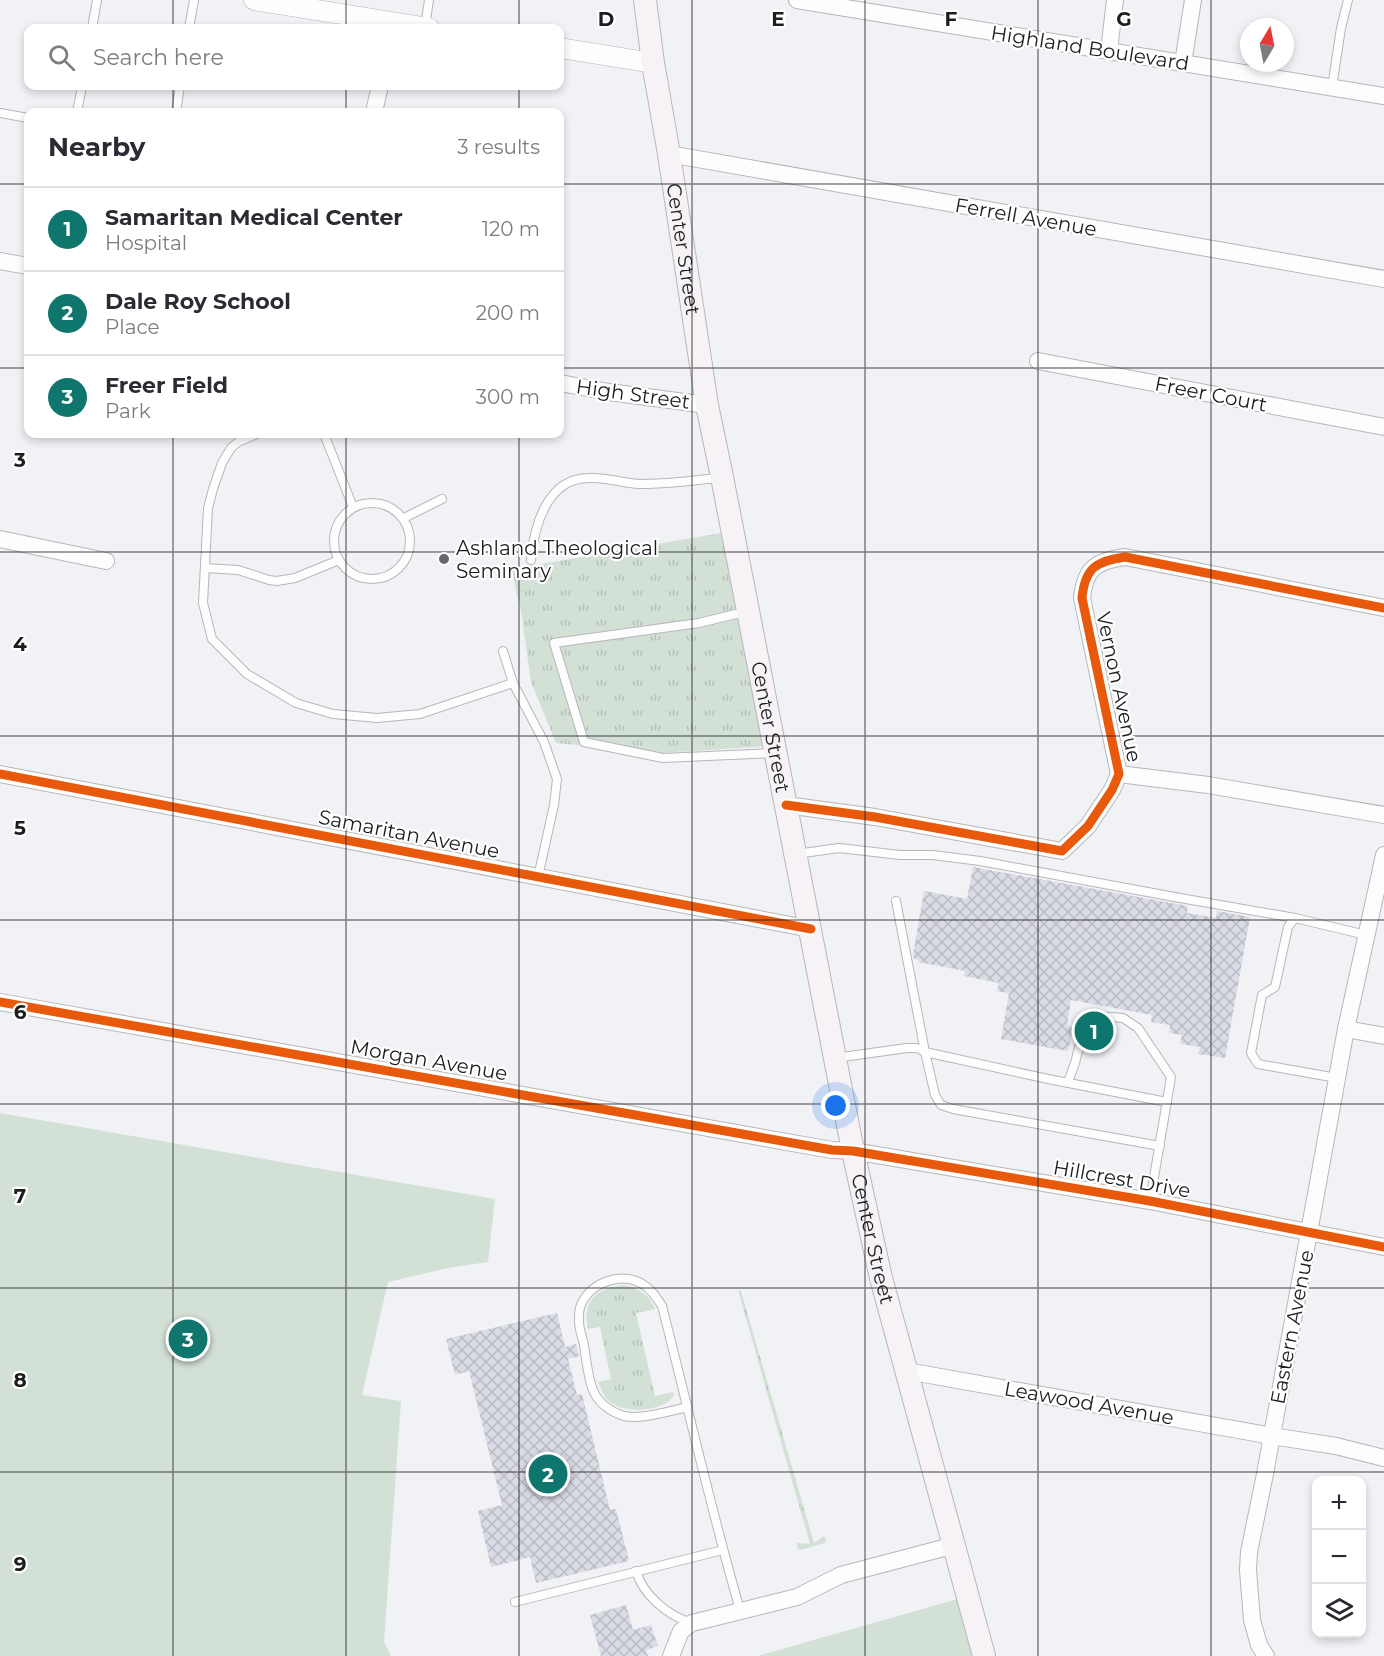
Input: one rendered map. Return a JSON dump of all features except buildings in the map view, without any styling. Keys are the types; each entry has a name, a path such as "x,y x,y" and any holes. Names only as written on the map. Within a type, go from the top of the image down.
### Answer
{"main road":[{"name":"Center Street","path":"645,0 707,405 811,929 852,1151 881,1278 984,1656"}],"street":[{"path":"254,0 286,2 381,24"},
{"name":"Highland Boulevard","path":"797,0 1384,96"},
{"path":"1109,51 1115,0"},
{"path":"1183,63 1193,0"},
{"path":"564,49 653,63"},
{"path":"375,108 379,90"},
{"name":"Ferrell Avenue","path":"669,154 1384,279"},
{"path":"0,261 24,265"},
{"name":"Freer Court","path":"1038,361 1384,427"},
{"name":"High Street","path":"564,384 707,405"},
{"path":"0,539 106,561"},
{"name":"Vernon Avenue","path":"786,805 875,817 1062,850 1088,826 1112,790 1119,774 1082,598 1088,574 1101,562 1125,557 1384,608"},
{"name":"Samaritan Avenue","path":"0,774 811,929"},
{"path":"1119,774 1208,784 1384,815"},
{"name":"Eastern Avenue","path":"1266,1656 1259,1645 1249,1598 1248,1570 1256,1515 1337,1077 1384,855"},
{"name":"Morgan Avenue","path":"0,1002 832,1150 852,1151"},
{"path":"1347,1029 1384,1036"},
{"name":"Hillcrest Drive","path":"852,1151 1150,1201 1384,1247"},
{"name":"Leawood Avenue","path":"907,1371 1336,1446 1384,1458"},
{"path":"670,1656 681,1631 692,1623 797,1597 841,1575 955,1545"}],"lane":[{"path":"93,24 97,0"},
{"path":"190,24 194,0"},
{"path":"427,24 429,0"},
{"path":"1332,87 1341,28 1348,0"},
{"path":"78,108 81,90"},
{"path":"177,108 179,90"},
{"path":"0,114 24,117"},
{"path":"248,438 231,448 222,463 213,489 208,508 202,603 212,639 246,674 296,703 333,714 377,718 420,714 513,683"},
{"path":"326,438 353,507"},
{"path":"531,560 533,538 548,501 554,493 571,482 588,477 636,484 673,483 722,477"},
{"path":"404,519 442,499"},
{"path":"370,502 380,503 395,509 404,519 411,540 408,557 401,567 391,574 382,578 357,576 346,569 339,560 334,545 335,530 340,518 353,507 370,502"},
{"path":"205,568 238,570 269,580 277,580 295,578 339,560"},
{"path":"748,610 699,623 554,643 584,742 663,758 776,753"},
{"path":"503,651 513,683 544,742 557,779 554,805 538,877"},
{"path":"796,854 839,848 980,861 1295,918 1366,935"},
{"path":"896,901 925,1052 935,1095 942,1105 953,1109 1160,1146"},
{"path":"1295,918 1288,927 1275,987 1262,995 1251,1053 1258,1064 1337,1077"},
{"path":"1068,1082 1088,1020 1098,1016 1123,1018 1138,1028 1171,1077 1150,1201"},
{"path":"835,1058 917,1048 925,1052 1167,1102"},
{"path":"687,1407 638,1417 624,1416 612,1411 601,1402 592,1389 578,1318 585,1299 600,1284 612,1279 643,1284 654,1293 662,1306 740,1610"},
{"path":"515,1602 723,1550"},
{"path":"636,1571 639,1583 648,1594 671,1614 692,1623"}],"green space":[{"path":"727,532 771,746 661,753 556,743 531,682 520,604 512,569"},
{"path":"0,1113 495,1199 488,1262 448,1268 388,1282 362,1395 401,1401 384,1642 391,1656 0,1656"},
{"path":"624,1285 643,1293 650,1299 655,1309 636,1313 655,1396 673,1392 674,1395 669,1401 654,1408 634,1410 617,1406 606,1398 598,1382 611,1379 600,1327 588,1329 587,1311 593,1298 599,1293"},
{"path":"738,1290 741,1291 814,1543 824,1536 825,1543 800,1550 797,1547 797,1543 810,1544"},
{"path":"961,1598 977,1656 758,1656"}],"cycle path":[{"path":"786,805 875,817 1062,851 1088,826 1112,790 1119,774 1082,598 1089,573 1106,561 1125,557 1384,608"},
{"path":"0,774 811,929"},
{"path":"0,1002 832,1150 853,1151 1150,1201 1384,1247"}],"place":[{"name":"Ashland Theological Seminary","path":"444,559"},
{"name":"Samaritan Medical Center","path":"1094,1031"},
{"name":"Freer Field","path":"188,1339"},
{"name":"Dale Roy School","path":"548,1474"}]}
